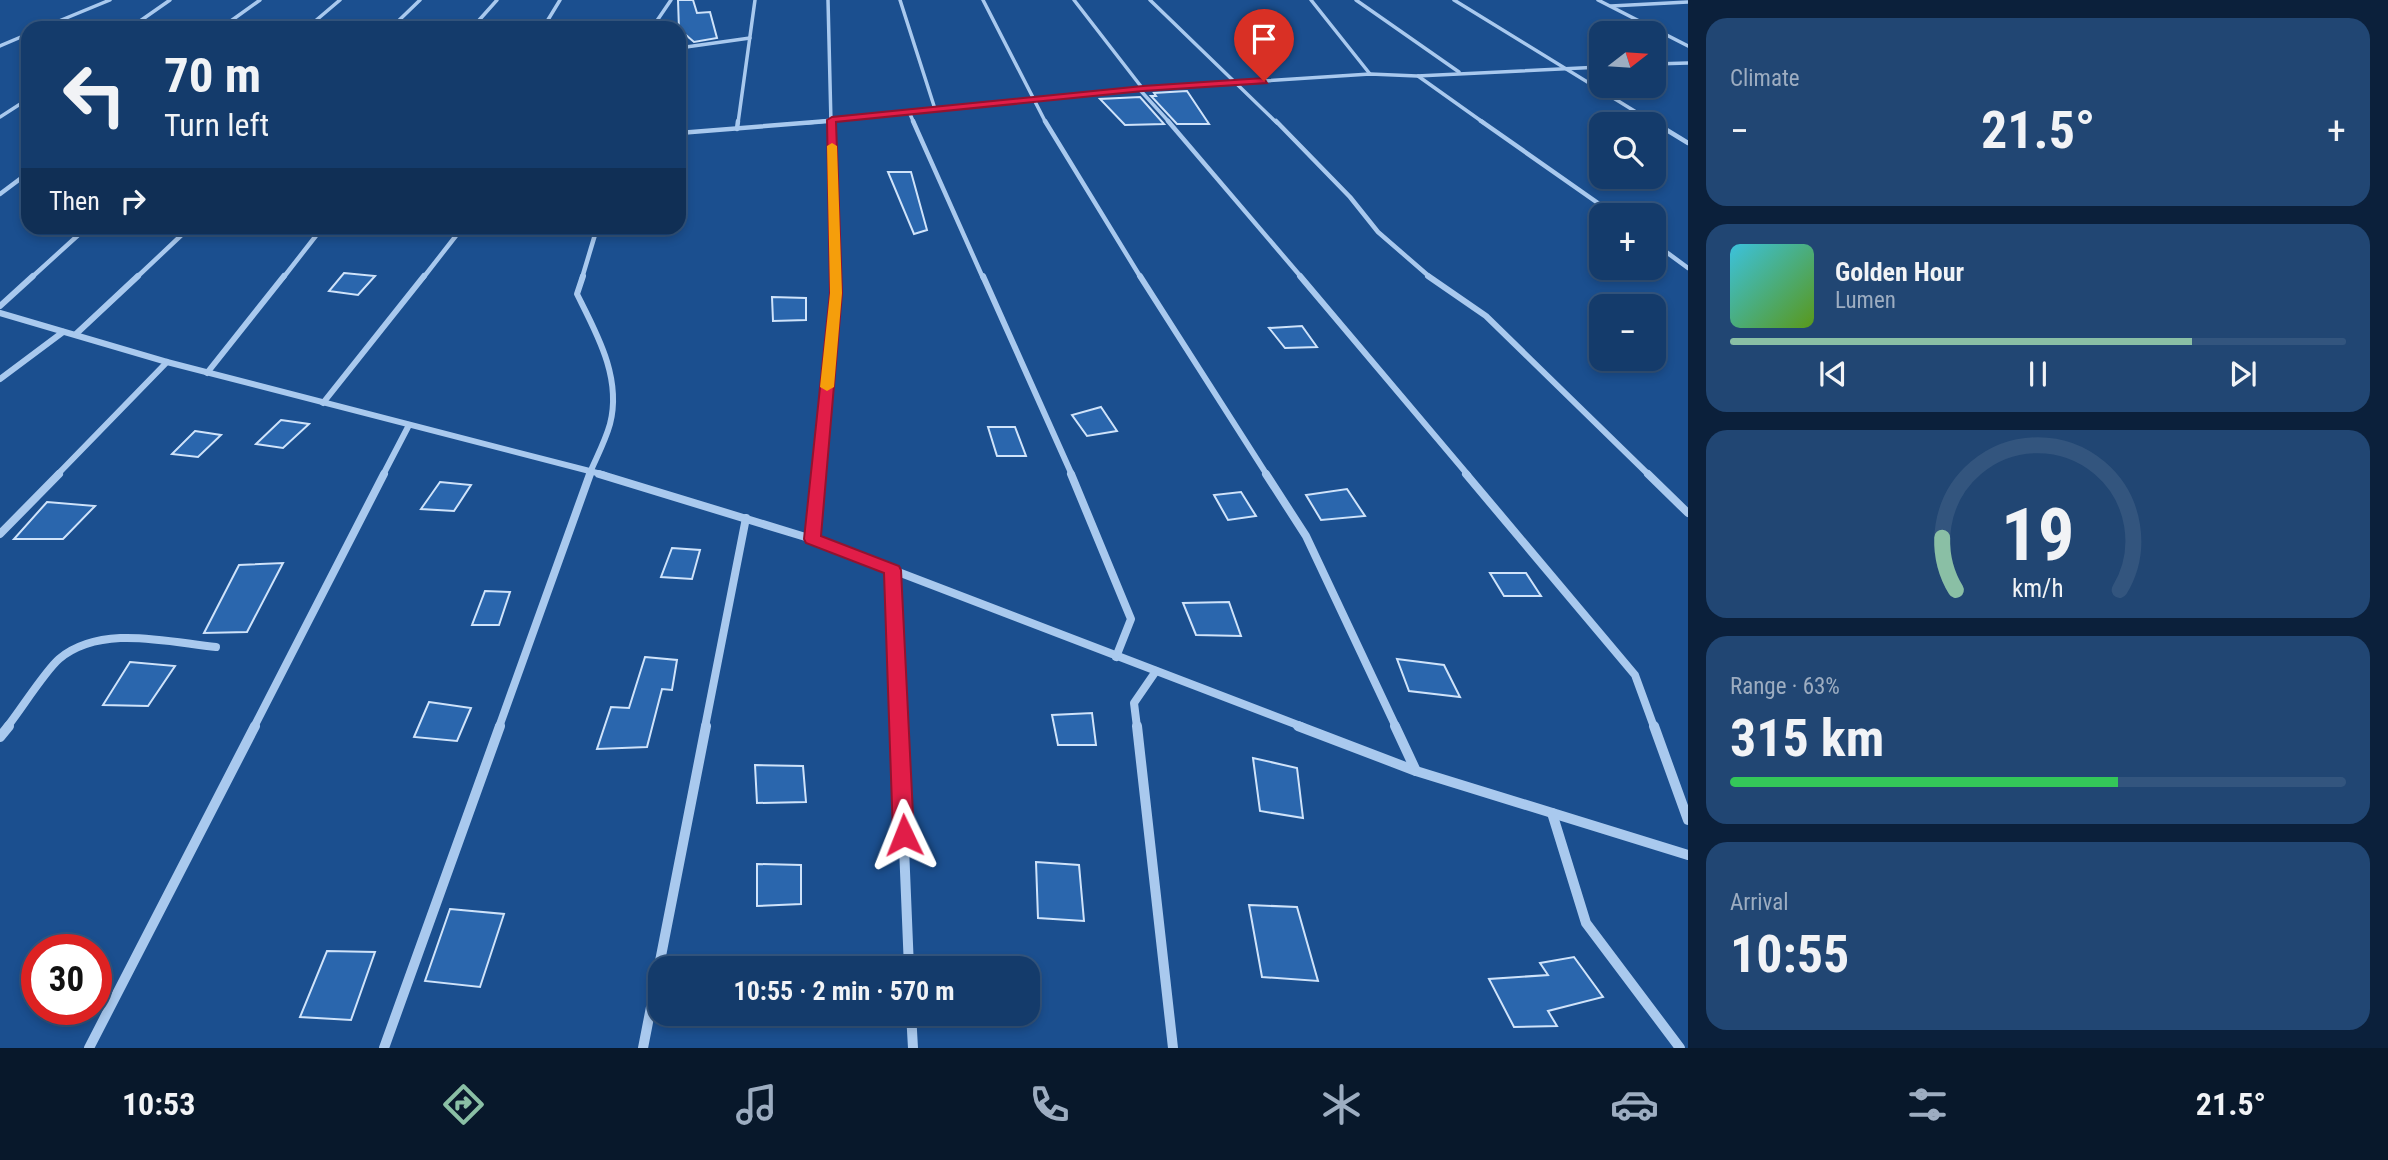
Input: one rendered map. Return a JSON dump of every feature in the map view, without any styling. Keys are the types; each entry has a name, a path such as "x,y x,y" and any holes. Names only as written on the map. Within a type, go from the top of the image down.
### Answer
{"street":[{"path":"59,21 110,0"},
{"path":"140,21 170,0"},
{"path":"231,21 260,0"},
{"path":"315,21 340,0"},
{"path":"398,21 420,0"},
{"path":"478,21 497,0"},
{"path":"547,21 560,0"},
{"path":"657,21 671,0"},
{"path":"737,129 755,0"},
{"path":"812,539 836,293 828,0"},
{"path":"900,0 934,109"},
{"path":"983,0 1033,101 1109,228 1307,536 1416,771"},
{"path":"1074,0 1142,90 1635,675 1688,820"},
{"path":"1150,0 1238,82 1350,197 1378,232 1423,272 1486,316 1688,513"},
{"path":"1311,0 1370,74"},
{"path":"1356,0 1459,72"},
{"path":"1454,0 1688,143"},
{"path":"1598,0 1688,46"},
{"path":"1610,6 1688,2"},
{"path":"0,46 21,37"},
{"path":"686,47 750,38"},
{"path":"1666,64 1688,63"},
{"path":"686,133 1238,82 1370,74 1418,76 1589,67"},
{"path":"1418,76 1598,203"},
{"path":"0,117 21,104"},
{"path":"910,114 1074,480 1131,619 1116,657"},
{"path":"0,194 21,178"},
{"path":"0,306 78,235"},
{"path":"76,334 182,235"},
{"path":"207,373 316,235"},
{"path":"323,403 456,235"},
{"path":"384,1048 611,421 614,386 604,352 577,294 595,235"},
{"path":"1666,252 1688,268"},
{"path":"0,313 207,373 591,471 812,539 1416,771 1688,855"},
{"path":"0,379 63,332"},
{"path":"0,534 167,362"},
{"path":"89,1048 409,425"},
{"path":"643,1048 746,518"},
{"path":"893,570 909,956"},
{"path":"0,737 59,659 94,640 136,639 216,648"},
{"path":"1156,671 1134,704 1173,1048"},
{"path":"1552,813 1586,923 1680,1048"},
{"path":"912,1026 913,1048"}],"building":[{"path":"678,0 693,0 697,13 710,12 717,38 694,42 686,35 686,21 679,21"},
{"path":"1187,91 1209,124 1177,124 1151,96 1156,96 1154,93"},
{"path":"1140,97 1164,124 1125,125 1100,99"},
{"path":"888,172 911,172 927,230 914,234"},
{"path":"344,273 375,276 358,295 329,291"},
{"path":"772,297 806,298 806,320 773,321"},
{"path":"1302,326 1317,347 1285,348 1269,328"},
{"path":"1101,407 1117,431 1087,436 1072,415"},
{"path":"281,420 309,424 283,448 256,444"},
{"path":"988,427 1015,427 1026,456 997,456"},
{"path":"195,431 221,435 198,457 172,454"},
{"path":"440,482 471,485 454,511 421,509"},
{"path":"1347,489 1365,516 1321,520 1306,495"},
{"path":"1241,492 1256,516 1228,520 1214,495"},
{"path":"47,502 95,506 63,539 14,539"},
{"path":"672,548 700,550 692,579 661,577"},
{"path":"283,563 247,632 204,633 239,565"},
{"path":"1490,573 1526,573 1541,596 1504,596"},
{"path":"485,591 510,592 499,625 472,625"},
{"path":"1229,602 1241,636 1196,635 1183,603"},
{"path":"645,657 677,660 672,690 662,689 647,747 597,749 611,707 629,708"},
{"path":"1397,659 1444,665 1460,697 1409,691"},
{"path":"130,662 175,666 148,706 103,705"},
{"path":"429,702 471,708 457,741 414,737"},
{"path":"1092,713 1096,745 1058,745 1052,715"},
{"path":"1253,758 1297,768 1303,818 1260,811"},
{"path":"755,765 803,766 806,802 757,803"},
{"path":"1036,862 1079,865 1084,921 1038,918"},
{"path":"757,864 801,865 801,904 757,906"},
{"path":"1249,905 1297,907 1318,981 1262,977"},
{"path":"450,909 504,914 480,987 425,981"},
{"path":"327,951 375,952 351,1020 300,1017"},
{"path":"1574,957 1603,997 1548,1011 1557,1026 1514,1027 1489,979 1548,975 1540,963"}],"slow traffic":[{"path":"827,387 836,293 832,146"}],"route":[{"path":"904,835 893,570 812,539 836,293 832,120 1143,89 1264,81"}]}
